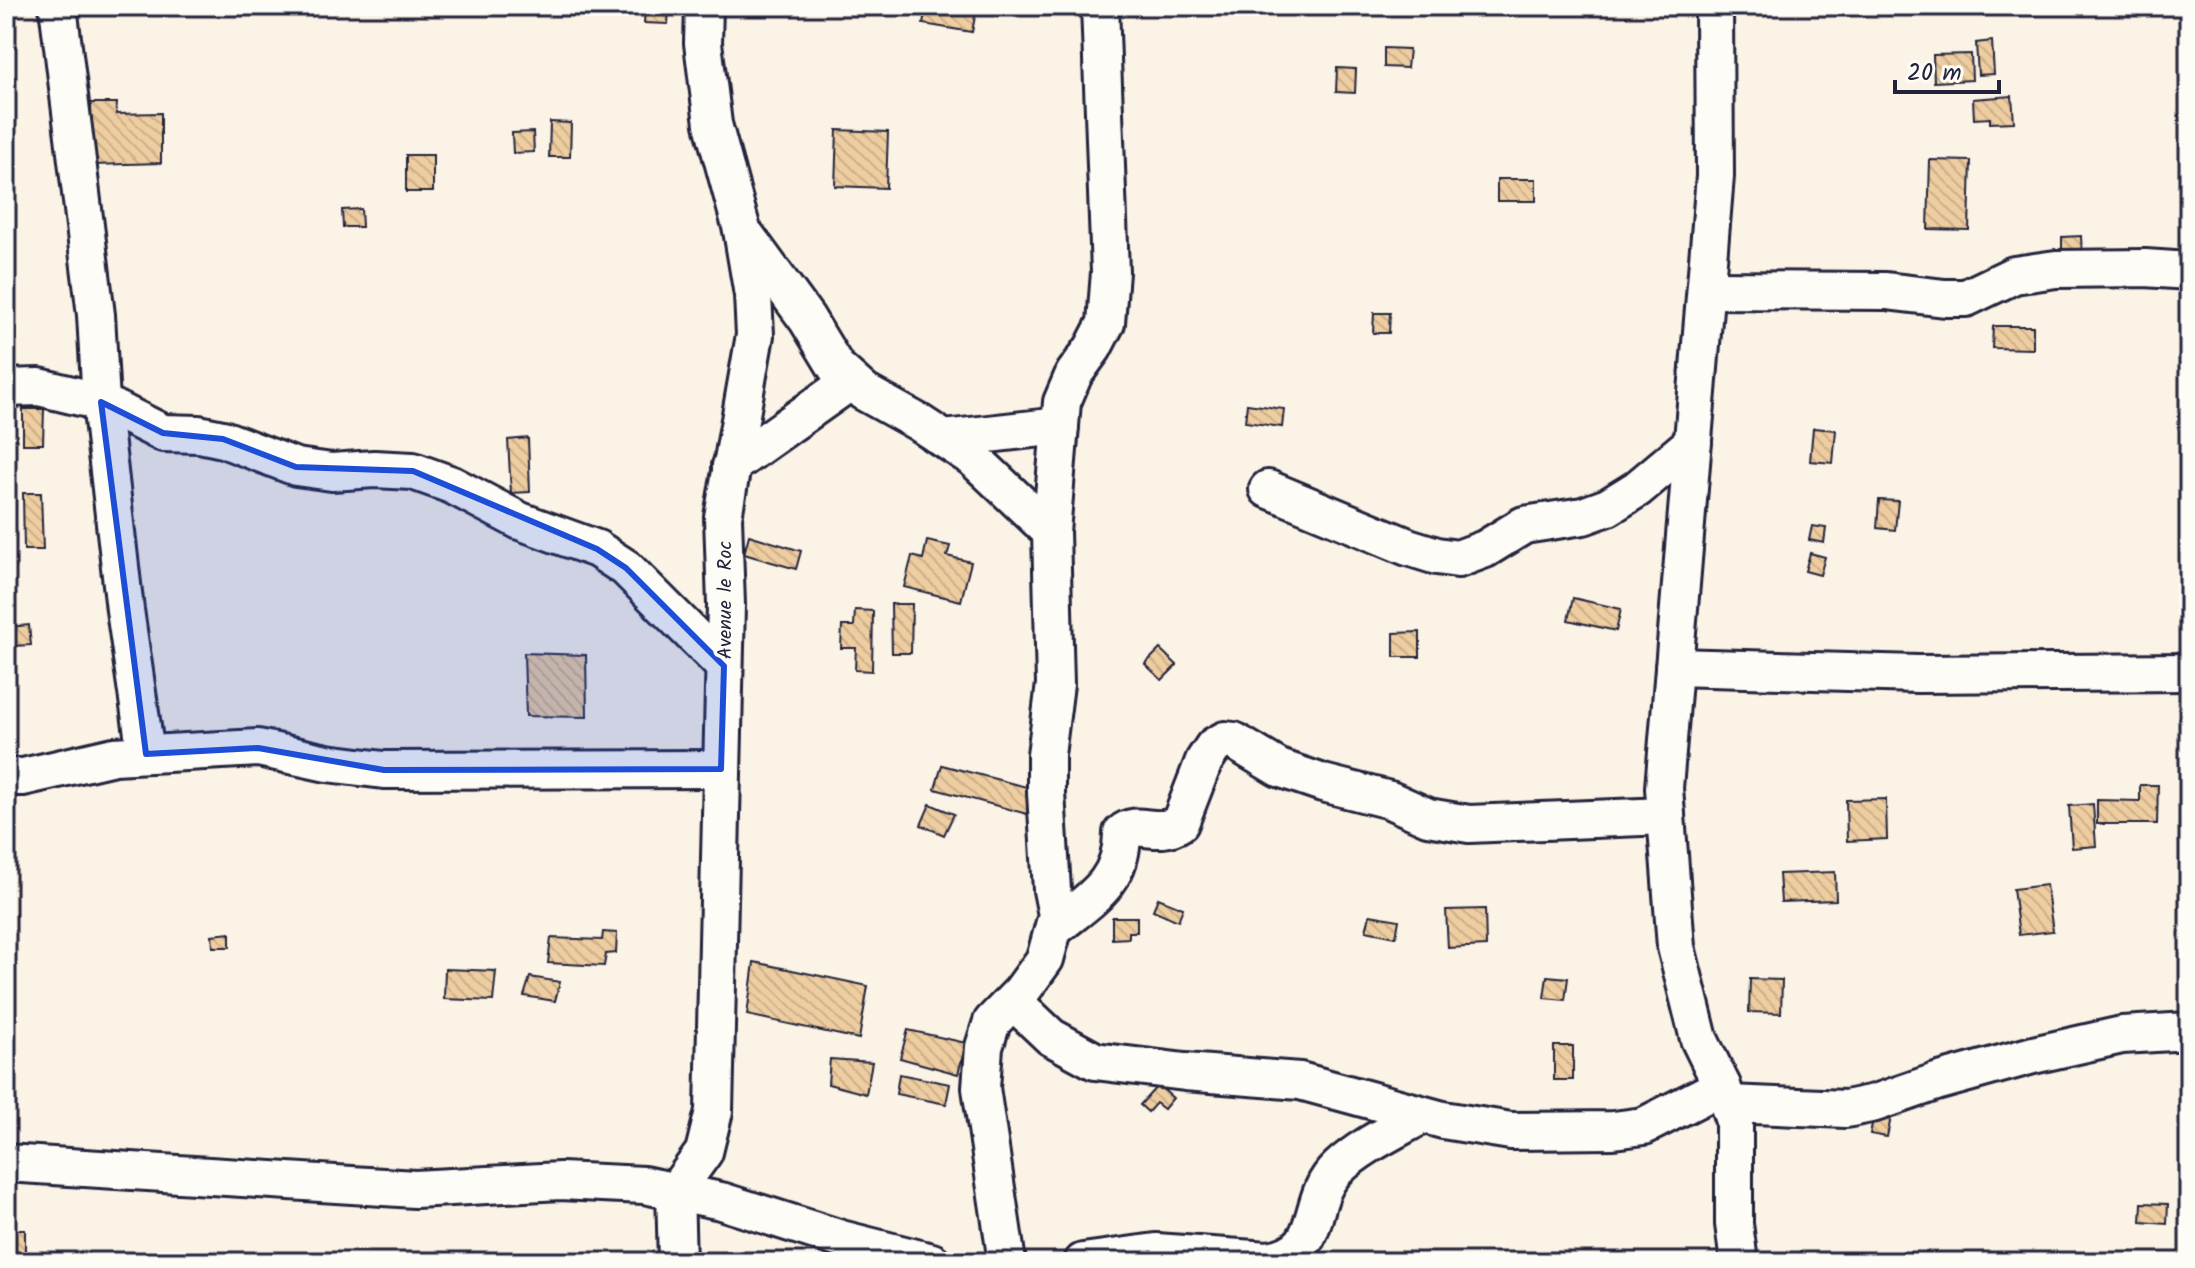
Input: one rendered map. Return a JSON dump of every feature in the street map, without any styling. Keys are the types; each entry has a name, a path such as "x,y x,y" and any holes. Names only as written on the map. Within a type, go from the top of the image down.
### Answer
{"street":[{"path":"58,6 96,315 101,402 125,610 146,754"},
{"name":"Avenue le Roc","path":"675,1192 704,1152 714,1111 726,605 723,517 755,335 753,295 742,230 713,124 703,43 704,6"},
{"path":"1007,1262 981,1088 984,1047 992,1022 1013,1001 1045,959 1057,915 1052,890 1046,793 1046,755 1055,684 1051,532 1062,402 1074,374 1106,323 1109,257 1100,6"},
{"path":"1714,6 1715,176 1664,788 1676,947 1699,1039 1734,1121 1734,1224 1739,1262"},
{"path":"742,230 807,319 836,367 864,392 973,458 1051,532"},
{"path":"1706,290 1886,291 1966,298 2014,275 2056,269 2189,271"},
{"path":"731,466 851,381"},
{"path":"6,388 39,387 101,402 163,433 199,434 223,439 296,467 332,472 374,469 413,471 452,485 520,521 607,555 626,568 724,666"},
{"path":"944,439 1060,426"},
{"path":"1268,489 1408,547 1458,559 1485,549 1524,525 1583,516 1608,507 1637,489 1693,442"},
{"path":"1674,667 1918,674 2189,672"},
{"path":"1055,928 1110,881 1126,828 1162,830 1180,823 1204,761 1214,746 1225,740 1234,741 1279,768 1390,800 1428,817 1469,824 1666,816"},
{"path":"6,777 23,777 114,756 258,748 327,763 384,770 721,769"},
{"path":"1013,1001 1051,1037 1095,1061 1300,1081 1422,1115 1511,1131 1613,1130 1644,1126 1725,1095 1846,1109 2033,1055 2122,1035 2189,1031"},
{"path":"1083,1262 1156,1252 1268,1260 1286,1258 1302,1247 1324,1188 1337,1169 1422,1115"},
{"path":"6,1163 415,1189 560,1181 644,1185 721,1201 841,1239 932,1262"},
{"path":"675,1192 677,1262"}],"highlighted area":[{"path":"101,402 163,433 223,439 296,467 413,471 597,549 626,568 724,666 721,769 384,770 258,748 146,754"}],"building":[{"path":"926,6 977,6 972,32 923,24"},
{"path":"645,9 669,10 668,24 644,23"},
{"path":"1992,41 1994,74 1978,75 1976,43"},
{"path":"1384,48 1409,49 1407,68 1384,67"},
{"path":"1971,54 1972,80 1934,82 1933,55"},
{"path":"1337,68 1356,69 1355,93 1336,92"},
{"path":"2012,96 2014,122 1990,123 1990,118 1974,119 1973,99"},
{"path":"91,103 117,103 116,114 161,113 161,163 92,165"},
{"path":"550,122 571,123 570,157 549,157"},
{"path":"837,130 888,132 886,188 835,186"},
{"path":"533,132 534,152 513,153 512,133"},
{"path":"406,155 433,155 433,192 406,192"},
{"path":"1930,160 1971,161 1969,230 1928,229"},
{"path":"1497,179 1536,179 1536,201 1497,201"},
{"path":"361,209 362,227 343,227 342,210"},
{"path":"2081,236 2082,256 2062,256 2062,237"},
{"path":"1374,313 1390,313 1389,333 1373,333"},
{"path":"1993,326 2033,326 2033,349 1992,348"},
{"path":"1247,404 1284,409 1282,427 1245,422"},
{"path":"23,409 44,409 43,444 23,444"},
{"path":"1813,428 1836,430 1833,463 1810,461"},
{"path":"528,438 530,492 511,493 508,440"},
{"path":"23,493 41,493 43,550 24,550"},
{"path":"1879,500 1898,501 1895,530 1877,528"},
{"path":"1812,526 1826,528 1824,543 1809,540"},
{"path":"749,535 801,551 796,569 744,554"},
{"path":"927,541 950,546 947,556 971,562 961,601 904,587 912,556 923,559"},
{"path":"1810,553 1825,557 1820,575 1805,571"},
{"path":"1573,598 1621,609 1616,631 1568,620"},
{"path":"891,604 912,604 911,653 892,653"},
{"path":"855,610 873,611 872,671 855,670 856,648 841,648 842,626 854,626"},
{"path":"29,625 31,645 11,646 9,627"},
{"path":"1420,632 1420,657 1394,657 1394,633"},
{"path":"1160,649 1177,665 1162,680 1145,664"},
{"path":"524,653 586,655 587,717 526,716"},
{"path":"942,765 1034,789 1027,814 935,789"},
{"path":"2140,785 2158,785 2157,824 2097,824 2097,800 2140,801"},
{"path":"1886,799 1887,839 1847,841 1846,800"},
{"path":"930,804 954,814 944,835 921,825"},
{"path":"2093,804 2096,846 2072,848 2069,806"},
{"path":"1835,872 1836,900 1781,902 1779,874"},
{"path":"2046,885 2053,931 2019,935 2013,889"},
{"path":"1158,898 1183,908 1178,921 1153,910"},
{"path":"1485,909 1486,946 1448,948 1446,910"},
{"path":"1370,915 1399,920 1396,937 1366,931"},
{"path":"1112,917 1137,917 1137,932 1129,932 1129,938 1112,939"},
{"path":"603,932 617,933 616,953 606,954 604,966 548,963 551,938 602,940"},
{"path":"230,933 230,947 213,947 212,935"},
{"path":"754,962 868,986 859,1039 747,1015"},
{"path":"445,969 496,971 493,1001 444,999"},
{"path":"1547,976 1568,978 1565,1000 1544,998"},
{"path":"530,977 560,982 555,1001 524,996"},
{"path":"1750,979 1782,980 1781,1013 1749,1012"},
{"path":"908,1030 966,1043 958,1074 900,1058"},
{"path":"1554,1046 1573,1046 1573,1080 1554,1080"},
{"path":"830,1059 872,1062 866,1094 828,1084"},
{"path":"899,1074 950,1084 946,1104 896,1094"},
{"path":"1158,1085 1173,1098 1164,1109 1156,1103 1148,1112 1140,1105"},
{"path":"1875,1109 1892,1112 1887,1137 1870,1134"},
{"path":"2142,1203 2168,1204 2167,1224 2141,1222"},
{"path":"7,1230 25,1230 25,1262 7,1262"}]}
